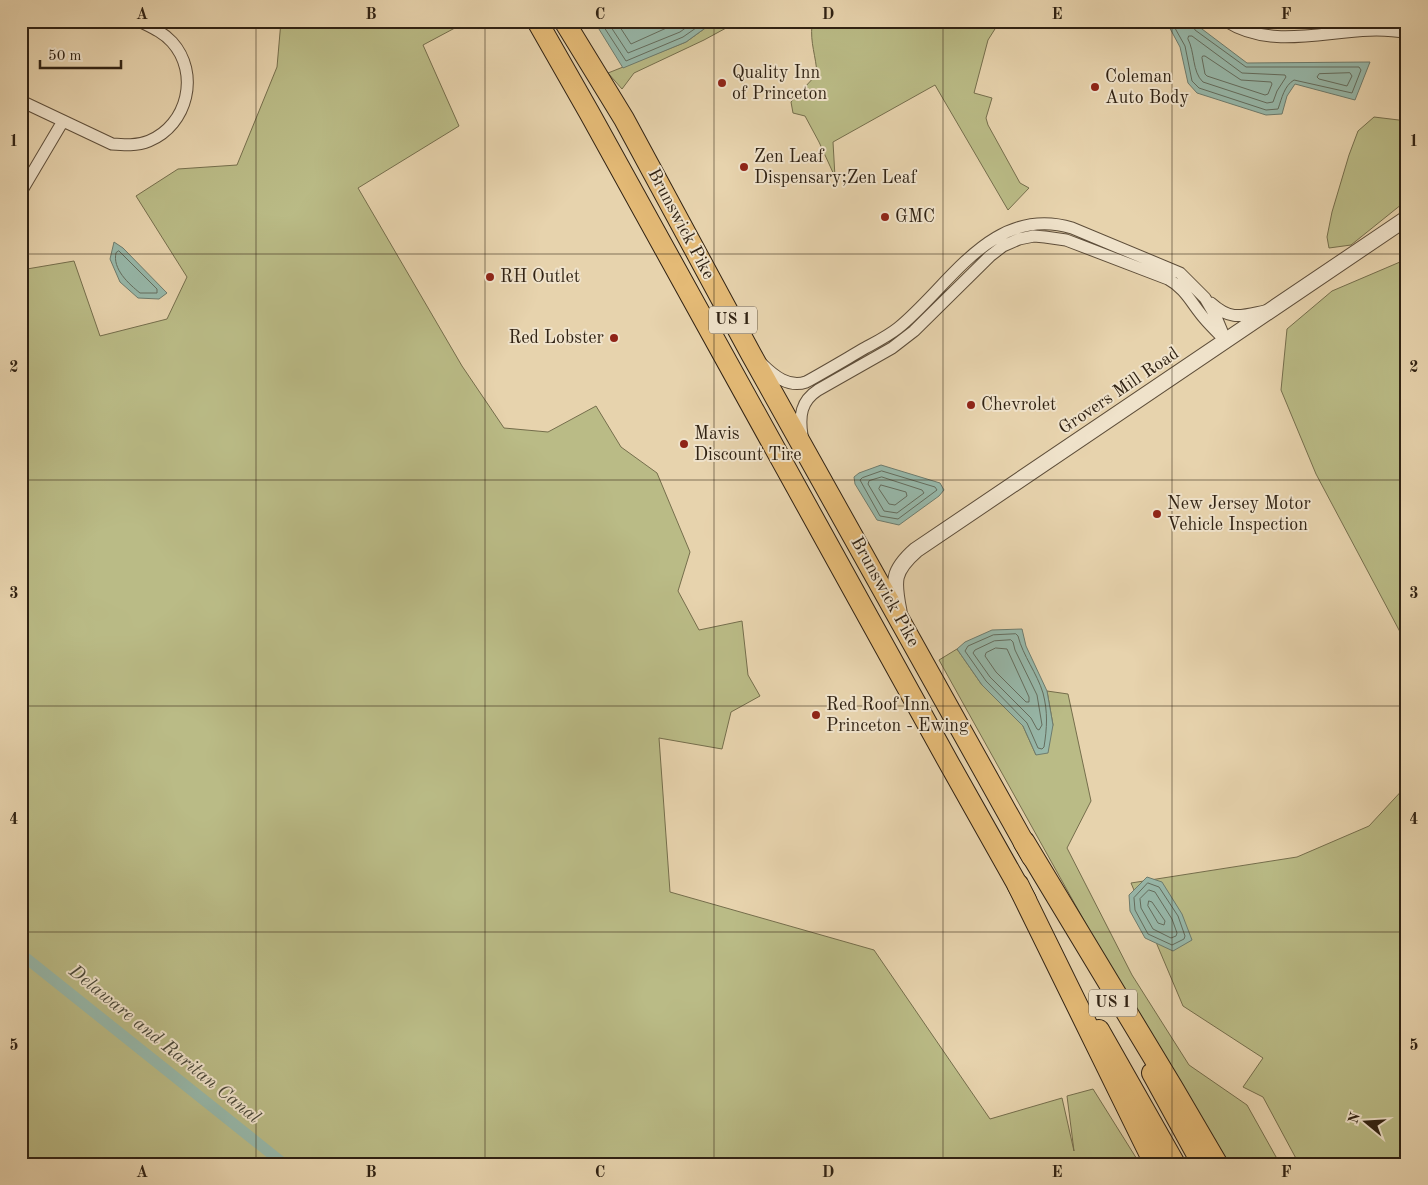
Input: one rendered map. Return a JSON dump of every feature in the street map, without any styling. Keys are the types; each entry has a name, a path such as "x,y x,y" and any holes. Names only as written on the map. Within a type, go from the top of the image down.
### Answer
{"highway":[{"name":"Brunswick Pike","path":"537,21 950,765 1175,1164"},
{"name":"Brunswick Pike","path":"564,21 624,119 751,354 901,619 1202,1164"},
{"path":"1024,842 1217,1164"},
{"path":"1018,885 1155,1164"}],"street":[{"path":"21,101 112,144 137,144 150,141 169,128 178,118 188,92 188,79 180,53 172,42 162,33 139,21"},
{"path":"1226,21 1248,32 1281,38 1380,30 1407,33"},
{"path":"21,192 63,121"},
{"name":"Grovers Mill Road","path":"901,619 895,590 895,579 901,566 912,554 1407,218"},
{"path":"751,354 782,380 799,385 806,382 898,328 959,268 992,239 1021,227 1045,223 1072,228 1170,268 1188,280 1222,313 1228,315 1250,314 1272,310"},
{"path":"803,447 800,420 802,408 808,397 892,348 914,331 990,256 1004,246 1019,239 1034,236 1066,240 1168,279 1187,294 1204,317 1226,341"},
{"path":"1205,298 1216,317 1226,341"}],"green space":[{"path":"281,21 468,21 423,45 459,126 358,188 462,366 504,428 548,432 596,406 621,447 657,473 690,552 678,591 699,630 742,621 748,675 760,696 731,712 722,749 659,738 670,892 874,950 990,1119 1062,1098 1074,1151 1067,1096 1093,1089 1140,1164 21,1164 21,270 74,261 100,336 167,319 187,277 136,196 178,169 237,165 277,67"},
{"path":"715,21 739,21 634,73 622,89 608,73 686,42"},
{"path":"808,21 945,21 948,28 962,21 1000,21 988,40 974,93 992,98 986,118 988,125 1020,183 1029,188 1008,210 935,85 833,142 835,177 805,116 793,113 791,102 817,74 812,25"},
{"path":"1374,117 1407,121 1407,200 1351,245 1329,248 1327,237 1332,212 1349,155 1358,131"},
{"path":"1407,259 1407,645 1316,474 1281,390 1287,329 1332,291"},
{"path":"957,649 982,685 1023,726 1036,755 1053,725 1047,691 1068,694 1091,801 1067,848 1132,975 1189,1065 1247,1105 1280,1164 1226,1164 1150,1039 939,660"},
{"path":"1407,785 1407,1164 1299,1164 1263,1097 1243,1087 1263,1058 1183,1006 1131,883 1297,857 1369,826"}],"water":[{"path":"594,21 715,21 686,42 623,68"},
{"path":"1166,21 1195,21 1198,26 1247,63 1370,62 1355,100 1295,84 1287,96 1282,114 1266,115 1197,93 1188,83 1180,47"},
{"path":"114,242 123,248 167,293 159,299 138,298 120,282 110,259"},
{"path":"881,465 940,483 944,490 939,496 899,525 877,520 855,484 854,477 859,473"},
{"path":"1022,629 1026,646 1047,691 1053,725 1048,753 1036,755 1023,726 982,685 957,649 965,642 992,630"},
{"path":"1147,877 1162,882 1182,914 1192,940 1173,951 1145,938 1130,911 1129,895"}],"waterway":[{"name":"Delaware and Raritan Canal","path":"21,954 284,1164"}],"place":[{"name":"Quality Inn of Princeton","path":"722,83"},
{"name":"Coleman Auto Body","path":"1095,87"},
{"name":"Zen Leaf Dispensary;Zen Leaf","path":"744,167"},
{"name":"GMC","path":"885,217"},
{"name":"RH Outlet","path":"490,277"},
{"name":"Red Lobster","path":"614,338"},
{"name":"Chevrolet","path":"971,405"},
{"name":"Mavis Discount Tire","path":"684,444"},
{"name":"New Jersey Motor Vehicle Inspection","path":"1157,514"},
{"name":"Red Roof Inn Princeton - Ewing","path":"816,715"}]}
